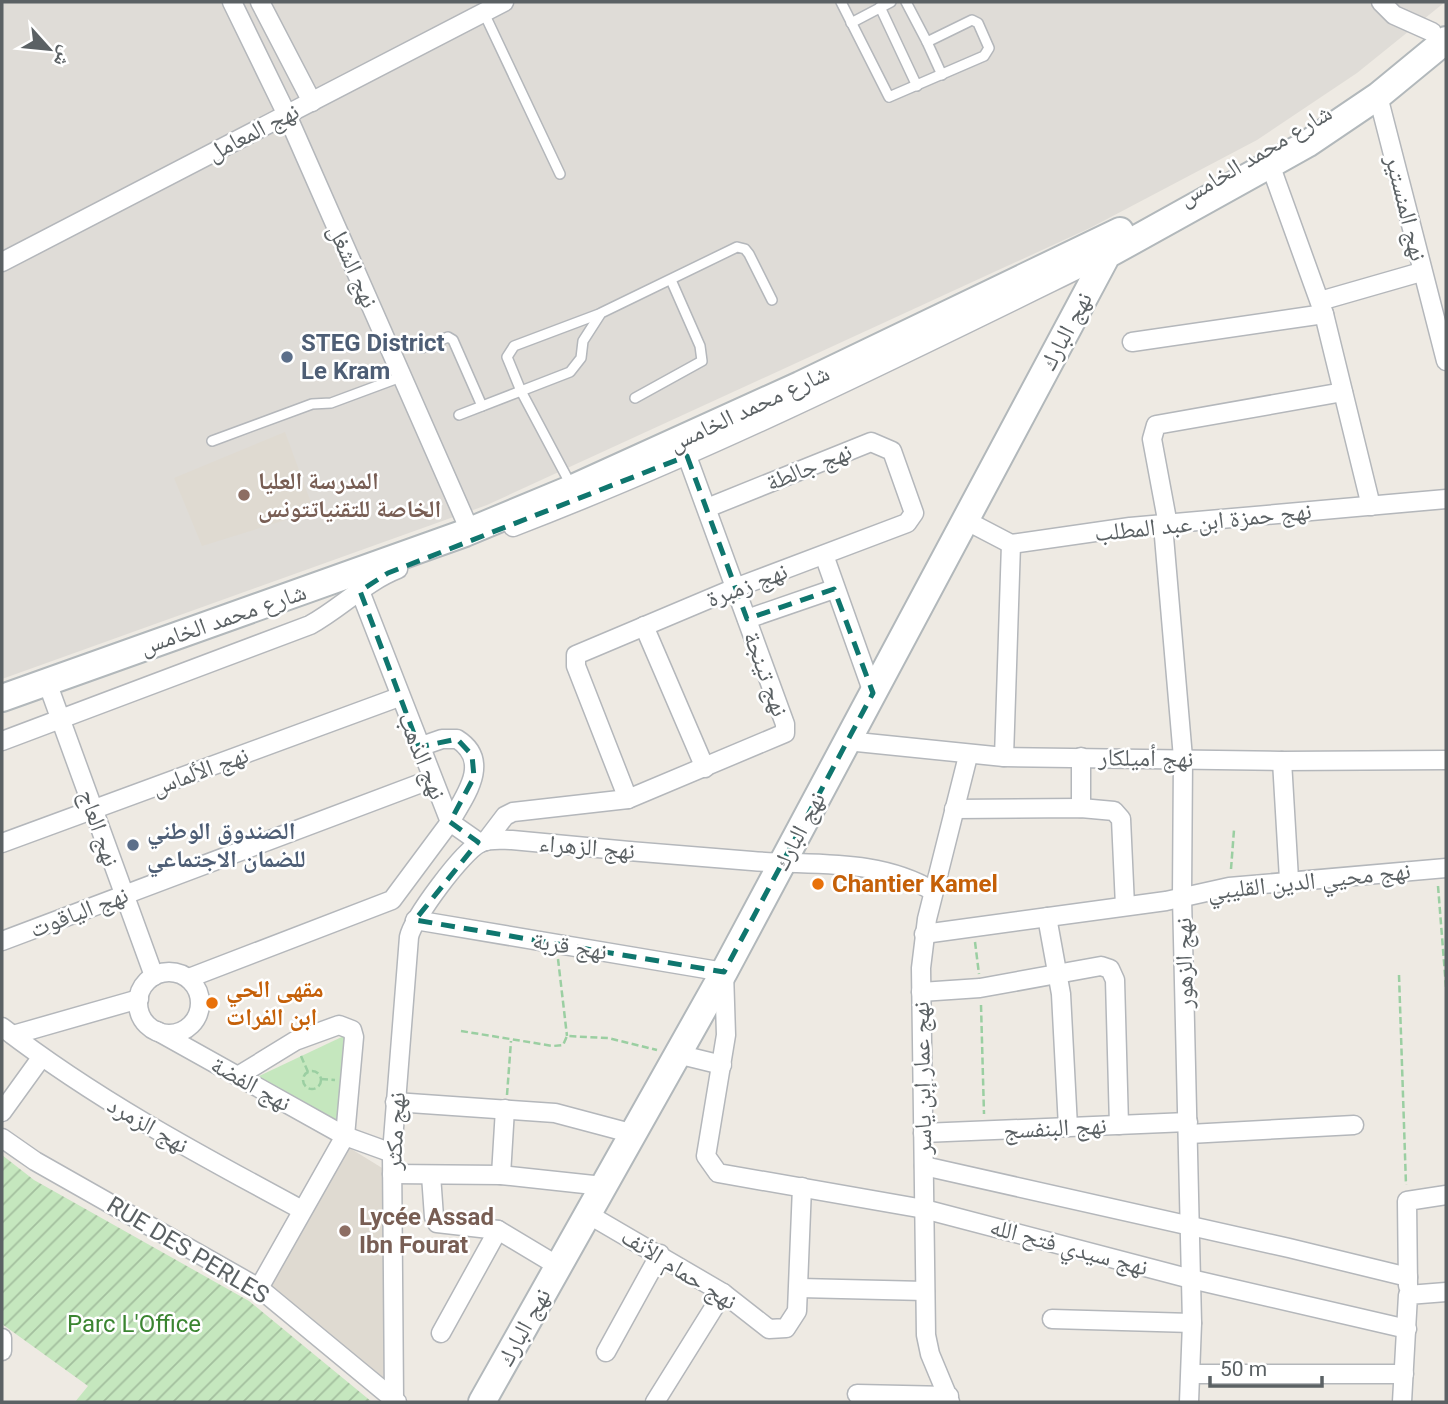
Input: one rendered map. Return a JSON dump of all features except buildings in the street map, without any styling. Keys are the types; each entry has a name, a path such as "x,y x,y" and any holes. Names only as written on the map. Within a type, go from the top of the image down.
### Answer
{"street":[{"name":"نهج الشغل","path":"232,2 287,115 470,531"},
{"path":"260,2 312,102"},
{"name":"نهج المعامل","path":"3,259 505,2"},
{"path":"2,741 310,625 388,573 541,516 687,456 833,389 1107,255 1271,167 1378,96 1441,31 1394,15 1381,2"},
{"name":"شارع محمد الخامس","path":"2,698 470,531 573,488 865,354 1171,205 1261,157 1328,113 1441,31"},
{"name":"نهج المنستير","path":"1378,96 1446,361"},
{"path":"1271,167 1322,308 1371,506"},
{"name":"نهج البارك","path":"482,1402 724,972 1107,255"},
{"path":"1132,342 1322,308 1421,272"},
{"name":"نهج الزهور","path":"1189,1402 1192,1323 1182,897 1183,758 1165,525 1152,439 1156,425 1343,391"},
{"name":"نهج جالطة","path":"706,508 871,442 892,451 914,510"},
{"name":"نهج تينجة","path":"687,456 785,724 785,733 705,768"},
{"name":"نهج حمزة ابن عبد المطلب","path":"1011,544 1165,525 1446,499"},
{"name":"نهج زمبرة","path":"628,799 576,666 575,658 579,653 907,523 914,510"},
{"path":"965,520 1011,544 1004,757"},
{"path":"824,555 873,693"},
{"path":"747,619 834,589"},
{"name":"نهج الذهب","path":"360,591 399,697 450,821 398,896"},
{"path":"418,914 505,816 517,810 628,799 705,768 644,626"},
{"name":"نهج العاج","path":"47,682 154,976"},
{"name":"نهج الألماس","path":"2,843 399,697"},
{"path":"419,747 442,739 457,739 472,755 474,777 450,821 483,842"},
{"name":"نهج أميلكار","path":"846,741 1004,757 1282,761 1446,760"},
{"name":"نهج عمار إبن ياسر","path":"950,1399 930,1354 925,1291 921,992 924,934 968,755"},
{"path":"1081,757 1081,808"},
{"path":"1282,761 1289,879"},
{"name":"نهج الياقوت","path":"2,941 432,779"},
{"path":"954,809 1110,810 1121,819 1125,906"},
{"name":"نهج الزهراء","path":"483,842 512,840 887,870 933,891"},
{"name":"نهج محيي الدين القليبي","path":"924,934 1125,906 1289,879 1442,868"},
{"path":"189,978 379,906 398,896"},
{"name":"نهج قربة","path":"398,896 418,914 556,944 724,972"},
{"name":"نهج مكثر","path":"396,1401 392,1153 409,937 418,914"},
{"path":"1046,917 1057,972 1064,1030 1068,1127"},
{"path":"921,992 980,988 1101,966 1113,972 1119,1125"},
{"path":"172,971 189,978 199,993 200,1010 191,1026 174,1034 157,1031 144,1021 139,999 144,985 154,976 172,971"},
{"path":"677,1054 723,1065 726,1016 724,972"},
{"path":"7,1031 139,999"},
{"path":"238,1076 295,1041 339,1025 347,1026 354,1037 345,1136 259,1288"},
{"name":"نهج الزمرد","path":"7,1031 41,1058 153,1129 302,1210"},
{"name":"نهج الفضة","path":"157,1031 345,1136 392,1153"},
{"path":"2,1112 41,1058"},
{"name":"نهج سيدي فتح الله","path":"723,1065 706,1156 714,1170 730,1176 924,1209 1191,1279 1407,1329"},
{"path":"396,1102 505,1109 582,1118 634,1134"},
{"path":"501,1175 505,1109"},
{"name":"نهج البنفسج","path":"923,1133 1119,1125 1188,1128 1354,1125"},
{"name":"RUE DES PERLES","path":"2,1138 35,1161 259,1288 396,1401"},
{"path":"924,1166 1191,1225 1408,1286 1446,1292"},
{"path":"392,1174 501,1175 603,1186"},
{"path":"431,1175 434,1217 437,1223 498,1230 558,1266"},
{"path":"802,1187 800,1288 925,1291"},
{"path":"1402,1402 1407,1329 1407,1200 1446,1195"},
{"name":"نهج حمام الأنف","path":"586,1213 723,1293 769,1329 786,1328 792,1322 797,1311 800,1288"},
{"path":"442,1333 498,1230"},
{"path":"606,1352 660,1254"},
{"path":"655,1402 723,1293"},
{"path":"1052,1319 1192,1323"},
{"path":"2,1338 2,1351"},
{"path":"1192,1374 1404,1374"},
{"path":"857,1394 950,1399"}],"lane":[{"path":"841,2 889,97 942,75 987,52 989,48 978,23 970,20 927,43"},
{"path":"851,23 891,2"},
{"path":"906,2 942,75"},
{"path":"880,7 918,86"},
{"path":"484,13 560,174"},
{"path":"573,488 521,391 507,357 508,351 601,313 737,247 745,249 749,254 772,300"},
{"path":"635,398 702,361 700,346 671,280"},
{"path":"459,415 570,372 580,358 583,341 601,313"},
{"path":"422,348 448,337 453,340 482,406"},
{"path":"212,441 313,404 331,403 401,377"}],"path":[{"path":"1229,887 1234,830"},
{"path":"1442,868 1446,987"},
{"path":"974,928 980,988 985,1131"},
{"path":"461,1031 511,1041 563,1045 567,1036 556,944"},
{"path":"1399,975 1407,1200"},
{"path":"567,1036 608,1038 677,1054"},
{"path":"505,1109 511,1041"},
{"path":"312,1071 318,1073 321,1079 319,1086 313,1088 307,1087 303,1081 305,1074 312,1071"}],"highlighted area":[{"path":"687,456 747,619 834,589 873,693 724,972 415,920 478,842 450,822 474,777 472,755 457,739 419,747 360,591 388,573"}],"shaded area":[{"path":"2,2 1445,2 1357,73 1257,140 1090,228 487,505 2,679"},
{"name":"المدرسة العليا الخاصة للتقنياتتونس","path":"285,432 314,511 202,546 174,478"},
{"name":"Lycée Assad Ibn Fourat","path":"348,1147 387,1171 392,1386 267,1291"}],"green space":[{"path":"348,1034 340,1126 257,1077"},
{"name":"Parc L'Office","path":"2,1155 34,1180 249,1301 372,1402 75,1402 88,1386 2,1324"}],"place":[{"name":"STEG District Le Kram","path":"287,357"},
{"name":"المدرسة العليا الخاصة للتقنياتتونس","path":"244,495"},
{"name":"الصندوق الوطني للضمان الاجتماعي","path":"133,845"},
{"name":"Chantier Kamel","path":"818,884"},
{"name":"مقهى الحي ابن الفرات","path":"212,1003"},
{"name":"Lycée Assad Ibn Fourat","path":"345,1231"}]}
